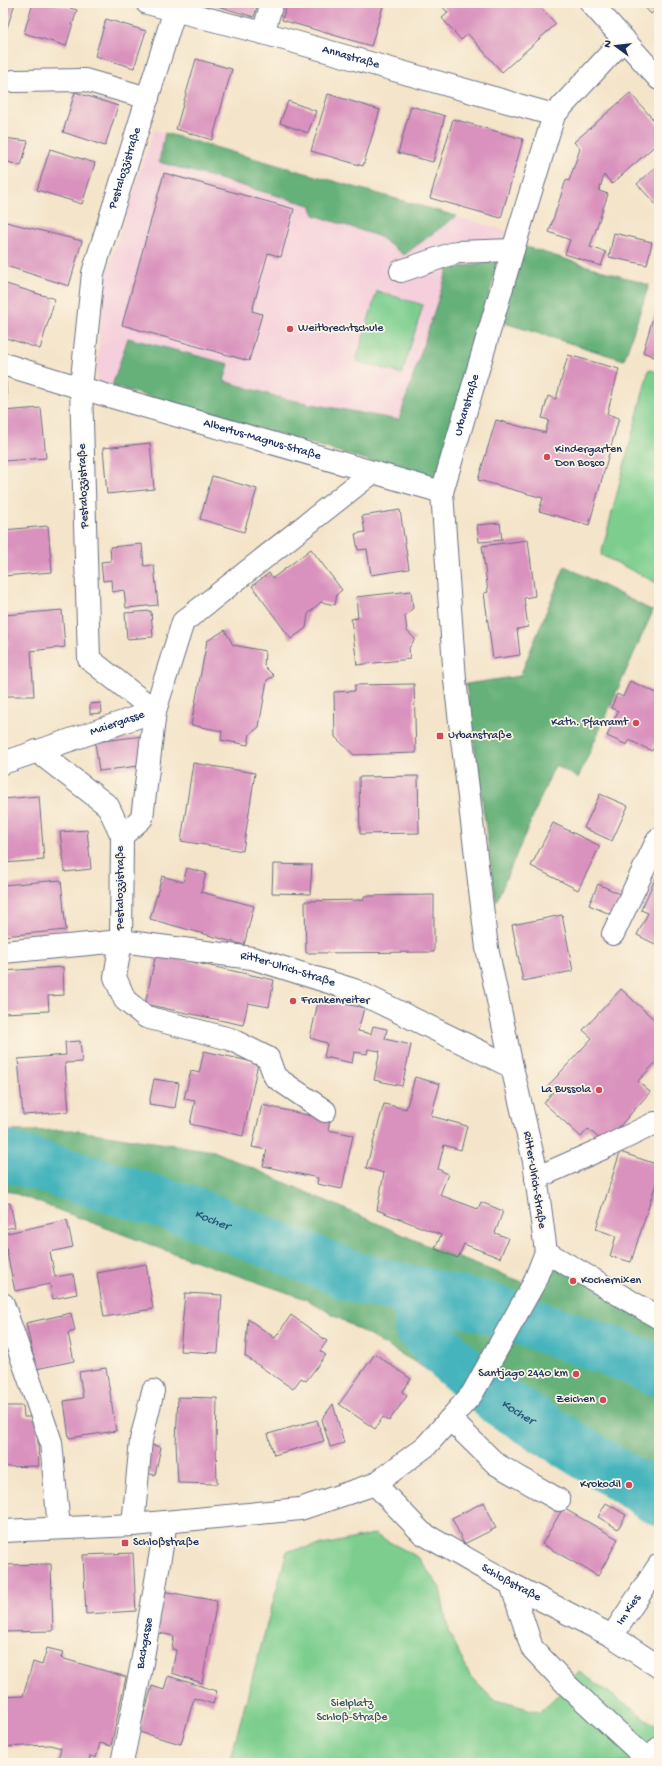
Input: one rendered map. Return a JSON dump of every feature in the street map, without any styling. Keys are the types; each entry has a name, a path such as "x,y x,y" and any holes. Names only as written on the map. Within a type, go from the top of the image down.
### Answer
{"street":[{"name":"Annastraße","path":"147,3 175,7 554,115"},
{"path":"263,33 272,3"},
{"path":"591,3 659,79"},
{"name":"Pestalozzistraße","path":"175,7 93,273 81,388 89,659 155,711 142,818 122,836 121,941 115,977 125,1000 146,1017 230,1039 268,1058 275,1077 325,1111"},
{"name":"Urbanstraße","path":"512,1067 487,948 455,688 442,492 512,250 554,115 624,39"},
{"path":"14,81 85,80 148,98"},
{"path":"400,271 457,252 512,250"},
{"name":"Albertus-Magnus-Straße","path":"3,364 81,388 442,492"},
{"name":"Maiergasse","path":"3,763 155,711 183,622 373,472"},
{"path":"38,751 108,806 122,836"},
{"path":"613,934 659,838"},
{"name":"Ritter-Ulrich-Straße","path":"3,952 121,941 252,958 354,990 512,1067 534,1161 546,1252"},
{"path":"536,1178 606,1147 654,1122 659,1124"},
{"path":"3,1531 133,1525 300,1509 376,1484 426,1446 472,1394 493,1359 534,1283 546,1252 659,1318"},
{"path":"3,1304 51,1442 59,1528"},
{"path":"133,1525 141,1440 153,1391"},
{"path":"450,1419 496,1464 559,1500"},
{"name":"Schloßstraße","path":"376,1484 422,1533 511,1584 612,1636 659,1667"},
{"name":"Bachgasse","path":"122,1763 142,1663 166,1522"},
{"name":"Im Kies","path":"612,1636 659,1565"},
{"path":"511,1584 532,1648 568,1686 649,1761 659,1748"}],"shaded area":[{"name":"Weitbrechtschule","path":"154,130 507,231 436,480 96,381 105,277"}],"green space":[{"path":"165,133 456,216 404,255 378,236 314,215 310,205 159,162"},
{"path":"523,246 649,285 624,360 501,322"},
{"path":"499,260 436,480 112,386 128,338 229,364 224,381 285,399 399,420 448,269"},
{"path":"377,291 423,305 402,374 356,361"},
{"path":"649,369 659,373 659,584 601,555"},
{"path":"565,566 653,611 578,778 555,765 496,902 466,684 520,676"},
{"path":"3,1109 5,1109 8,1131 72,1130 214,1151 435,1249 528,1284 465,1396 418,1364 306,1299 170,1252 3,1189"},
{"path":"548,1258 659,1325 659,1522 472,1403"},
{"name":"Sielplatz Schloß-Straße","path":"374,1534 418,1557 440,1588 448,1630 470,1676 493,1699 539,1712 568,1686 579,1672 657,1726 659,1724 659,1763 229,1763 287,1551"}],"building":[{"path":"3,3 15,3 7,28 3,27"},
{"path":"33,3 53,3 77,10 66,46 24,33"},
{"path":"207,3 258,3 254,17"},
{"path":"287,3 384,3 371,46 282,20"},
{"path":"439,3 537,3 556,24 502,72 468,34 461,40 442,18 448,13"},
{"path":"641,3 659,3 659,7 651,14"},
{"path":"106,19 146,31 134,68 95,56"},
{"path":"196,59 232,69 212,140 176,129"},
{"path":"75,92 118,106 105,146 63,132"},
{"path":"630,93 659,126 659,142 612,184 604,175 599,191 608,194 590,247 606,252 601,266 565,254 570,240 549,232 566,180 569,181 580,149 574,142"},
{"path":"328,94 380,110 363,166 311,151"},
{"path":"288,101 316,111 308,133 280,123"},
{"path":"411,106 445,116 433,162 398,153"},
{"path":"453,119 523,139 501,218 430,198"},
{"path":"3,138 28,141 21,166 8,162 3,177"},
{"path":"50,149 95,163 82,204 37,190"},
{"path":"659,164 659,208 637,184"},
{"path":"164,173 294,209 281,257 268,253 252,311 262,314 249,361 122,325"},
{"path":"6,222 82,241 69,286 3,265 3,229"},
{"path":"614,233 652,242 647,265 609,257"},
{"path":"3,283 55,299 40,349 3,337"},
{"path":"659,297 659,359 643,352"},
{"name":"Kindergarten Don Bosco","path":"568,355 619,369 607,414 619,418 589,525 539,511 543,498 478,480 496,420 545,433 549,420 542,418 548,396 556,399"},
{"path":"3,381 6,381 7,402 3,402"},
{"path":"41,408 46,458 3,461 3,411"},
{"path":"150,443 154,489 107,494 103,448"},
{"path":"212,476 257,489 244,532 200,519"},
{"path":"400,510 409,569 371,575 367,549 358,550 355,534 365,532 362,516"},
{"path":"500,523 502,540 479,542 477,525"},
{"path":"48,526 52,572 3,576 3,530"},
{"path":"528,540 535,596 524,598 528,627 517,629 520,655 493,659 484,593 488,592 482,546"},
{"path":"142,544 144,566 154,565 158,605 126,608 124,590 112,592 111,580 103,581 101,562 111,561 110,547"},
{"path":"311,549 342,590 337,594 335,605 321,602 308,614 306,628 291,639 252,586 269,573 273,578"},
{"path":"411,591 413,608 405,616 407,631 415,639 409,648 410,659 357,665 351,619 358,618 356,597"},
{"path":"62,610 65,647 31,651 34,696 5,696 3,649 8,648 5,615"},
{"path":"151,611 153,637 127,639 125,613"},
{"path":"225,630 233,645 265,651 264,666 274,676 267,680 259,727 250,734 248,745 221,740 222,731 191,725 207,641"},
{"name":"Kath. Pfarramt","path":"630,681 659,694 659,736 652,751 629,740 627,745 607,736 618,711 611,708 617,694 623,697"},
{"path":"414,684 416,753 354,755 335,737 334,692 355,691 355,685"},
{"path":"101,703 102,713 90,714 90,704"},
{"path":"143,736 146,765 99,771 95,742"},
{"path":"193,763 255,773 243,851 181,841"},
{"path":"418,776 419,833 360,834 359,777"},
{"path":"600,794 628,806 612,841 584,828"},
{"path":"39,796 44,860 3,863 3,799"},
{"path":"553,823 600,846 578,890 531,866"},
{"path":"87,830 91,869 65,872 60,832"},
{"path":"273,864 312,865 310,894 272,893"},
{"path":"187,868 206,873 201,892 254,906 244,945 150,919 162,876 183,882"},
{"path":"657,875 659,876 659,946 637,935 648,913 641,910"},
{"path":"61,880 66,930 3,936 3,885"},
{"path":"598,884 622,895 612,915 589,905"},
{"path":"434,895 434,952 306,953 305,901 364,900 364,896"},
{"path":"562,915 573,971 523,981 512,925"},
{"path":"156,954 274,980 269,1007 248,1003 243,1025 145,1004"},
{"path":"63,967 64,995 48,996 49,1011 3,1013 3,971"},
{"name":"La Bussola","path":"621,989 659,1024 659,1059 638,1081 650,1092 605,1143 588,1129 581,1137 544,1103 553,1092 547,1087 592,1038 583,1030"},
{"path":"319,998 364,1008 358,1031 371,1034 373,1026 387,1029 385,1039 411,1045 402,1086 374,1080 380,1051 368,1049 367,1054 354,1052 352,1063 324,1057 327,1043 310,1038"},
{"path":"80,1041 82,1062 65,1063 69,1112 23,1115 18,1059 66,1055 65,1042"},
{"path":"204,1051 258,1063 243,1136 190,1124 195,1101 184,1099 191,1071 199,1073"},
{"path":"415,1077 440,1084 431,1116 467,1126 461,1150 444,1145 438,1169 448,1174 440,1195 478,1209 481,1202 503,1211 495,1233 508,1238 500,1258 464,1244 458,1258 435,1249 441,1235 377,1210 384,1173 366,1168 384,1104 406,1109"},
{"path":"154,1079 179,1083 175,1108 149,1104"},
{"path":"262,1105 330,1120 328,1130 353,1135 342,1189 317,1184 318,1178 263,1166 267,1150 252,1147"},
{"path":"620,1152 659,1165 659,1174 631,1262 610,1256 616,1236 596,1229"},
{"path":"10,1203 15,1227 3,1229 3,1204"},
{"path":"67,1220 73,1247 50,1252 55,1277 73,1274 77,1294 53,1299 50,1284 15,1291 3,1234"},
{"path":"146,1264 153,1309 104,1317 97,1273"},
{"path":"185,1293 222,1295 218,1353 180,1351"},
{"path":"71,1313 75,1331 68,1333 74,1361 36,1369 26,1323"},
{"path":"291,1315 327,1341 320,1351 326,1355 306,1381 301,1378 293,1389 245,1356 248,1319 275,1338"},
{"path":"375,1354 411,1379 402,1392 407,1396 389,1421 383,1417 375,1429 339,1404"},
{"path":"106,1368 116,1431 69,1438 64,1401 83,1398 79,1372"},
{"path":"178,1397 217,1398 217,1484 178,1483 176,1443"},
{"path":"333,1404 344,1443 330,1447 322,1419"},
{"path":"3,1406 23,1406 24,1417 37,1417 39,1466 3,1467"},
{"path":"317,1420 324,1441 274,1455 268,1434"},
{"path":"147,1444 161,1447 155,1475 141,1472"},
{"path":"484,1502 496,1528 464,1544 452,1518"},
{"path":"606,1503 626,1515 618,1529 598,1517"},
{"path":"563,1508 618,1539 598,1576 542,1544"},
{"path":"133,1553 136,1611 86,1614 83,1555"},
{"path":"51,1564 53,1631 3,1632 3,1565"},
{"path":"162,1591 217,1601 202,1683 172,1673 176,1650 172,1649 174,1636 154,1632"},
{"path":"47,1648 63,1652 61,1658 126,1677 111,1746 100,1743 96,1758 90,1756 89,1763 68,1763 58,1760 61,1748 50,1745 3,1747 3,1697 23,1696 33,1662 42,1665"},
{"path":"168,1676 217,1691 213,1704 194,1698 181,1744 139,1732 152,1686 164,1690"}],"waterway":[{"name":"Kocher","path":"3,1155 192,1212 357,1278 485,1307 629,1358 659,1372"},
{"name":"Kocher","path":"419,1292 419,1327 453,1361 498,1400 659,1500"}],"place":[{"name":"Weitbrechtschule","path":"290,329"},
{"name":"Kindergarten Don Bosco","path":"547,457"},
{"name":"Kath. Pfarramt","path":"636,723"},
{"name":"Urbanstraße","path":"440,736"},
{"name":"Frankenreiter","path":"293,1001"},
{"name":"La Bussola","path":"599,1090"},
{"name":"Kochernixen","path":"573,1281"},
{"name":"Santjago 2440 km","path":"576,1374"},
{"name":"Zeichen","path":"603,1400"},
{"name":"Krokodil","path":"629,1485"},
{"name":"Schloßstraße","path":"125,1543"}]}
